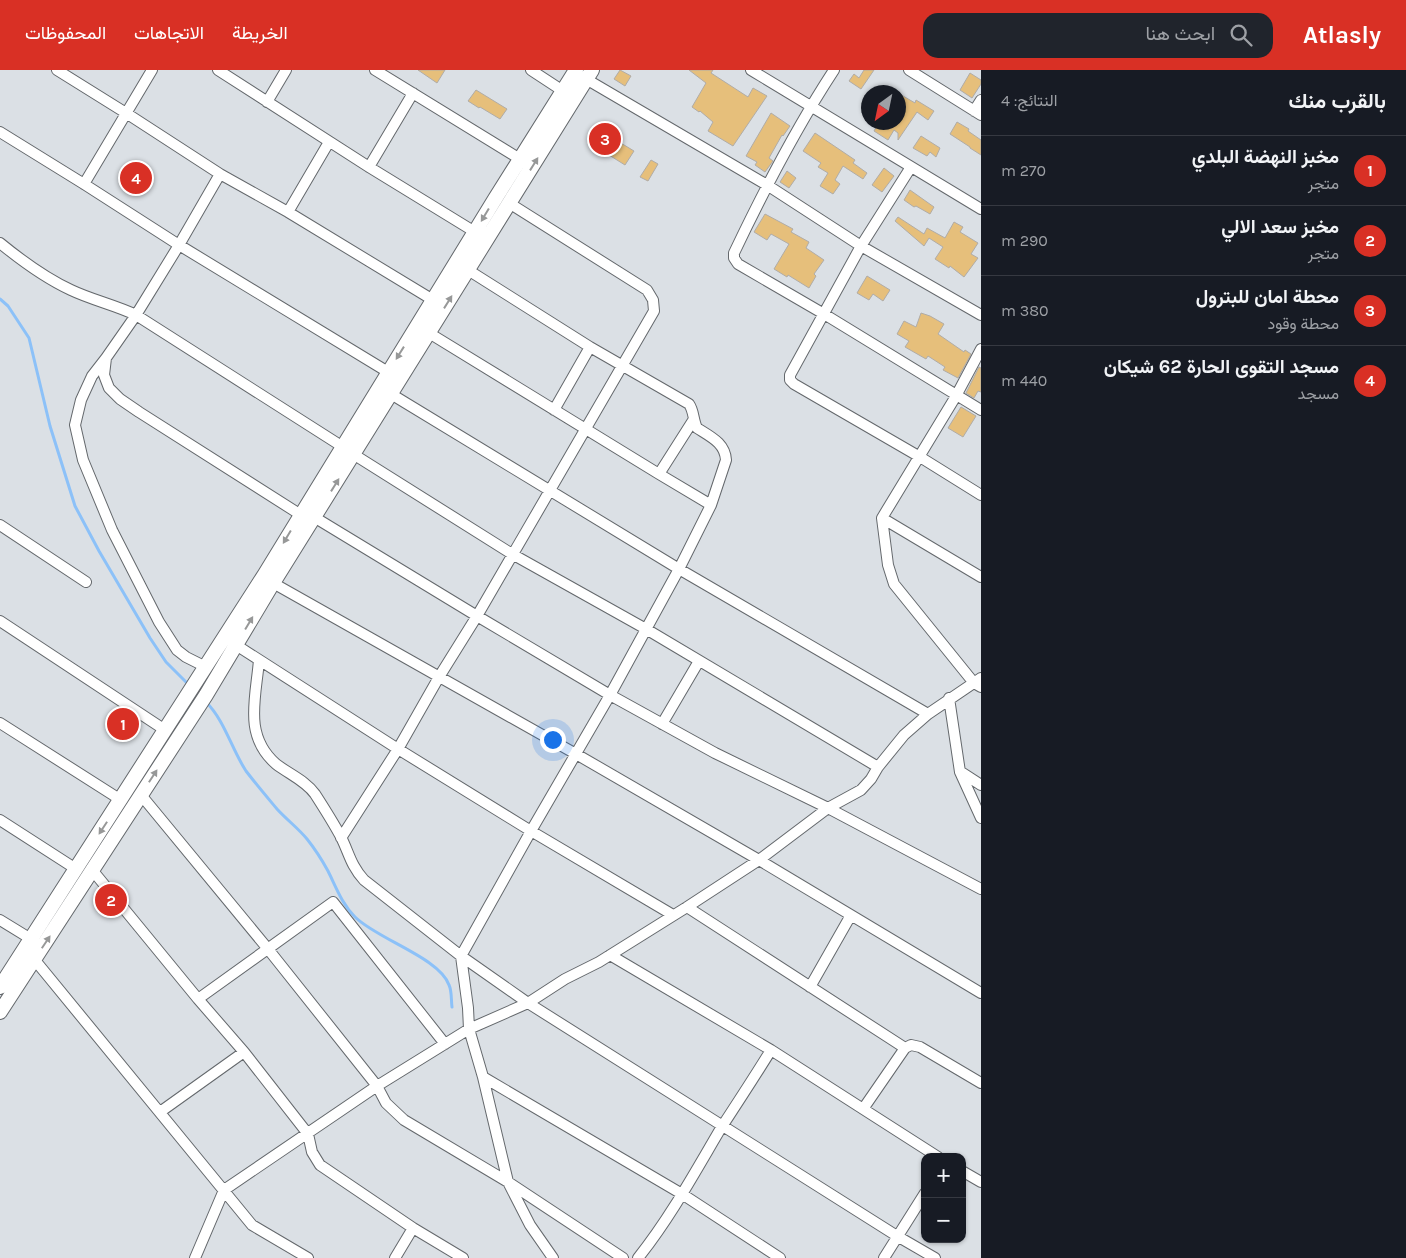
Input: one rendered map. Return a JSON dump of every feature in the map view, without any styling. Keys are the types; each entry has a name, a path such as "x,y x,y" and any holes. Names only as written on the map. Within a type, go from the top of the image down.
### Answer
{"main road":[{"path":"0,987 206,667 308,516 348,451 388,372 520,159 564,91 585,73"},
{"path":"348,451 391,394 509,203 585,73"},
{"path":"0,1012 206,695 274,583 308,516"}],"street":[{"path":"57,70 220,174 288,212 433,300"},
{"path":"84,184 152,70"},
{"path":"218,70 329,142 475,232"},
{"path":"267,102 286,70"},
{"path":"375,70 520,159"},
{"path":"531,70 564,91"},
{"path":"750,70 981,209"},
{"path":"834,70 810,106 767,184 734,252 734,258 738,264 981,410"},
{"path":"910,70 978,113 981,100"},
{"path":"585,73 767,184 861,246 981,315"},
{"path":"369,167 414,93"},
{"path":"0,132 179,245 388,372"},
{"path":"288,212 329,142"},
{"path":"911,167 861,246 790,375 790,380 981,495"},
{"path":"206,667 186,658 177,650 158,622 112,530 83,460 75,425 81,400 92,376 136,315 220,174"},
{"path":"341,838 398,749 439,677 477,616 654,311 653,300 648,290 509,203"},
{"path":"0,243 46,277 72,291 97,301 114,305 136,315 512,554 646,629 878,767"},
{"path":"468,270 590,347 689,404 697,428 722,446 726,453 726,460 711,505 679,569 610,695 461,956 469,1029 483,1077 508,1182 530,1225 553,1258"},
{"path":"429,333 711,505"},
{"path":"554,410 590,347"},
{"path":"195,1258 224,1190 377,1086 469,1029 528,1002 565,979 610,955 759,860 828,808 861,790 904,735 949,698 979,682 894,584 888,565 882,518 956,396 981,349"},
{"path":"106,358 104,375 109,388 120,399 162,428 610,695 715,753 828,808 981,889"},
{"path":"391,394 679,569 928,714"},
{"path":"659,474 694,420"},
{"path":"882,518 981,577"},
{"path":"1,529 86,582"},
{"path":"274,583 759,860 981,993"},
{"path":"0,621 166,730"},
{"path":"236,645 398,749 673,915"},
{"path":"259,660 254,713 258,739 264,751 276,764 314,792 341,838 355,870 364,880 461,956 528,1002 897,1236 936,1258"},
{"path":"662,724 699,661"},
{"path":"949,698 960,772 981,818"},
{"path":"0,723 121,800"},
{"path":"960,772 981,784"},
{"path":"141,795 268,949 377,1086 386,1102 404,1120 508,1182 622,1258"},
{"path":"0,820 76,869"},
{"path":"93,871 244,1052 308,1134 312,1152 320,1165 413,1228 463,1258"},
{"path":"198,999 334,902 445,1044"},
{"path":"687,907 905,1048"},
{"path":"810,987 851,915"},
{"path":"0,920 31,939"},
{"path":"610,955 771,1050 932,1153"},
{"path":"34,959 252,1225 308,1258"},
{"path":"863,1109 905,1048 911,1045 920,1047 981,1083"},
{"path":"638,1258 653,1239 682,1194 771,1050"},
{"path":"160,1112 244,1052"},
{"path":"483,1077 682,1194 780,1258"},
{"path":"966,1173 981,1182"},
{"path":"884,1258 922,1198"},
{"path":"395,1258 413,1228"}],"building":[{"path":"418,70 445,70 437,83"},
{"path":"620,70 631,76 625,86 614,79"},
{"path":"689,70 713,70 711,73 748,97 753,88 767,96 733,146 708,131 713,122 692,107 706,83"},
{"path":"864,70 874,70 864,85 861,85 861,89 849,81 854,74 859,78"},
{"path":"970,73 981,80 981,84 972,98 960,90"},
{"path":"476,90 507,109 500,119 468,101"},
{"path":"906,98 915,103 916,100 934,111 928,120 917,112 906,128"},
{"path":"771,113 790,126 782,135 769,158 773,161 765,172 755,165 757,162 746,156"},
{"path":"957,122 969,129 968,131 981,140 981,155 950,134"},
{"path":"875,130 894,130 888,140"},
{"path":"894,130 905,130 898,140 898,133"},
{"path":"601,131 634,151 625,165 593,145"},
{"path":"815,133 855,160 853,163 867,173 863,179 843,166 835,180 840,184 833,194 820,186 828,173 818,167 821,163 803,151"},
{"path":"921,136 940,148 936,157 930,152 927,156 913,148"},
{"path":"651,160 658,164 648,181 640,177"},
{"path":"884,168 894,176 882,192 872,185"},
{"path":"787,171 796,178 789,188 780,182"},
{"path":"910,190 934,207 930,214 904,200"},
{"path":"765,214 793,229 791,232 809,242 806,248 824,260 814,274 816,276 809,288 774,269 789,244 771,234 767,240 754,232"},
{"path":"898,217 924,234 927,228 945,238 954,222 963,227 960,232 978,243 971,254 978,258 964,277 950,266 949,268 935,259 943,247 929,238 924,246 895,221"},
{"path":"867,276 890,290 883,301 873,294 869,300 857,293"},
{"path":"921,313 944,324 938,334 964,352 965,350 971,354 958,378 943,370 945,367 928,356 926,359 905,347 909,341 897,334 904,321 916,327"},
{"path":"979,367 981,368 981,392 978,391 974,398 966,393"},
{"path":"961,407 976,416 963,437 948,428"}],"waterway":[{"path":"0,299 8,306 29,338 50,426 75,506 150,638 166,662 189,685"},
{"path":"206,702 213,709 223,726 246,771 277,809 310,843 328,871 350,912 365,925 434,966 449,985 452,1007"}],"place":[{"name":"محطة امان للبترول","path":"605,139"},
{"name":"مسجد التقوى الحارة 62 شيكان","path":"136,178"},
{"name":"مخبز النهضة البلدي","path":"123,724"},
{"name":"مخبز سعد الالي","path":"111,900"}]}
